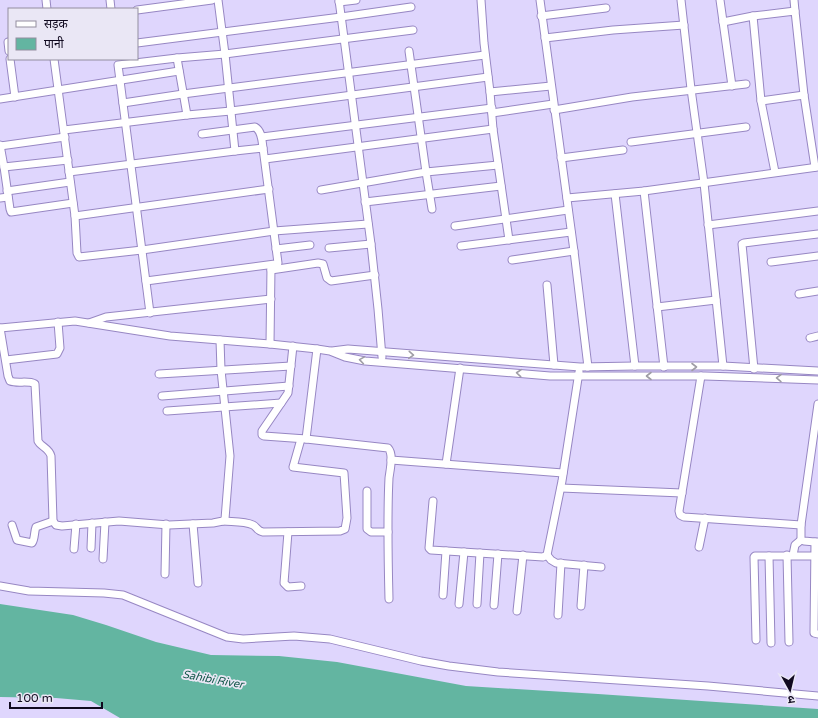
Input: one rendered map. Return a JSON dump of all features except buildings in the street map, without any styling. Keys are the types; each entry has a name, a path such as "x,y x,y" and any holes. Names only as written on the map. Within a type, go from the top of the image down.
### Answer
{"street":[{"path":"138,10 212,0"},
{"path":"218,0 235,151"},
{"path":"356,0 339,1 371,244 382,362"},
{"path":"481,0 493,129 509,240"},
{"path":"540,0 588,367"},
{"path":"682,0 691,89 704,183 723,366"},
{"path":"720,0 732,86"},
{"path":"567,198 644,191 816,167 804,95 794,0"},
{"path":"138,43 411,7"},
{"path":"541,16 606,8"},
{"path":"723,22 753,16 796,11"},
{"path":"753,16 761,101 775,172"},
{"path":"545,38 613,30 684,25"},
{"path":"150,312 117,62 225,54 344,40 412,30"},
{"path":"409,51 432,209"},
{"path":"122,103 485,55"},
{"path":"177,58 186,115"},
{"path":"10,60 15,97"},
{"path":"54,60 65,134 75,216 77,253 79,257 142,250 274,231 368,224"},
{"path":"0,99 120,82 179,71"},
{"path":"73,203 13,212 10,211 8,194 2,176 4,167 0,145 126,123 488,78"},
{"path":"262,137 419,117 492,110 554,107 691,89 746,84"},
{"path":"490,92 551,86"},
{"path":"761,101 804,95"},
{"path":"202,134 256,127 258,128 262,137 278,263 271,268"},
{"path":"631,142 746,127"},
{"path":"265,159 493,129"},
{"path":"69,172 263,148"},
{"path":"561,158 623,150"},
{"path":"4,167 68,160"},
{"path":"322,190 426,172 498,165"},
{"path":"0,198 8,194 70,182"},
{"path":"365,202 430,193 501,186"},
{"path":"75,216 136,206 269,189"},
{"path":"644,191 664,367"},
{"path":"615,194 635,366"},
{"path":"455,226 568,210"},
{"path":"708,225 818,211"},
{"path":"460,246 571,232"},
{"path":"754,369 742,244 818,234"},
{"path":"329,248 371,244"},
{"path":"276,249 310,245"},
{"path":"512,260 574,251"},
{"path":"771,262 818,256"},
{"path":"146,281 318,263 323,264 327,278 331,281 374,275"},
{"path":"270,344 271,268"},
{"path":"547,285 554,365"},
{"path":"799,294 818,291"},
{"path":"88,323 106,317 271,299"},
{"path":"657,307 716,300"},
{"path":"317,349 304,439 293,467 344,473 346,529 340,531 260,532 249,524 223,521 193,524 166,524 126,521 56,525 53,521 51,456 50,452 38,441 35,384 32,382 14,383 10,381 0,328 75,321 153,334 317,349 330,351 345,357 382,362 550,376 701,376 818,380"},
{"path":"6,360 57,354 60,348 58,322"},
{"path":"810,338 818,336"},
{"path":"220,340 221,370 230,456 226,513 223,521"},
{"path":"292,346 288,393 262,431 262,435 388,448 390,452 388,500 389,599"},
{"path":"330,351 348,349 382,353 580,367 723,366 754,369 818,371"},
{"path":"160,374 291,366"},
{"path":"547,555 561,488 580,367"},
{"path":"446,464 460,368"},
{"path":"701,376 679,511 680,516 801,525"},
{"path":"162,396 289,386"},
{"path":"167,411 281,403"},
{"path":"801,540 801,525 818,404"},
{"path":"390,460 563,473"},
{"path":"561,488 682,493"},
{"path":"367,491 366,521 368,531 388,532"},
{"path":"433,501 430,548 433,550 547,555"},
{"path":"699,547 705,518"},
{"path":"12,525 16,540 32,543 33,532 36,527 53,521"},
{"path":"103,559 105,522"},
{"path":"91,548 92,523"},
{"path":"74,549 76,524"},
{"path":"165,574 166,524"},
{"path":"193,524 198,583"},
{"path":"288,532 284,583 288,587 301,586"},
{"path":"801,540 816,542 815,556 817,577 814,633 818,634"},
{"path":"789,642 790,555 795,545 801,540"},
{"path":"443,595 446,551"},
{"path":"459,604 464,552"},
{"path":"477,604 480,553"},
{"path":"494,605 498,554"},
{"path":"517,611 523,555"},
{"path":"547,555 551,560 561,563 584,564 601,567"},
{"path":"756,640 753,559 755,556 815,556"},
{"path":"769,556 771,643"},
{"path":"558,615 561,563"},
{"path":"581,606 584,564"},
{"path":"0,586 29,591 104,593 133,598 215,633 235,638 294,636 330,639 421,661 463,668 506,673 708,686 818,696"}],"water":[{"name":"Sahibi River","path":"0,604 73,615 156,642 211,655 279,656 337,662 466,686 818,709 818,718 120,718 91,701 56,698 0,697"}]}
